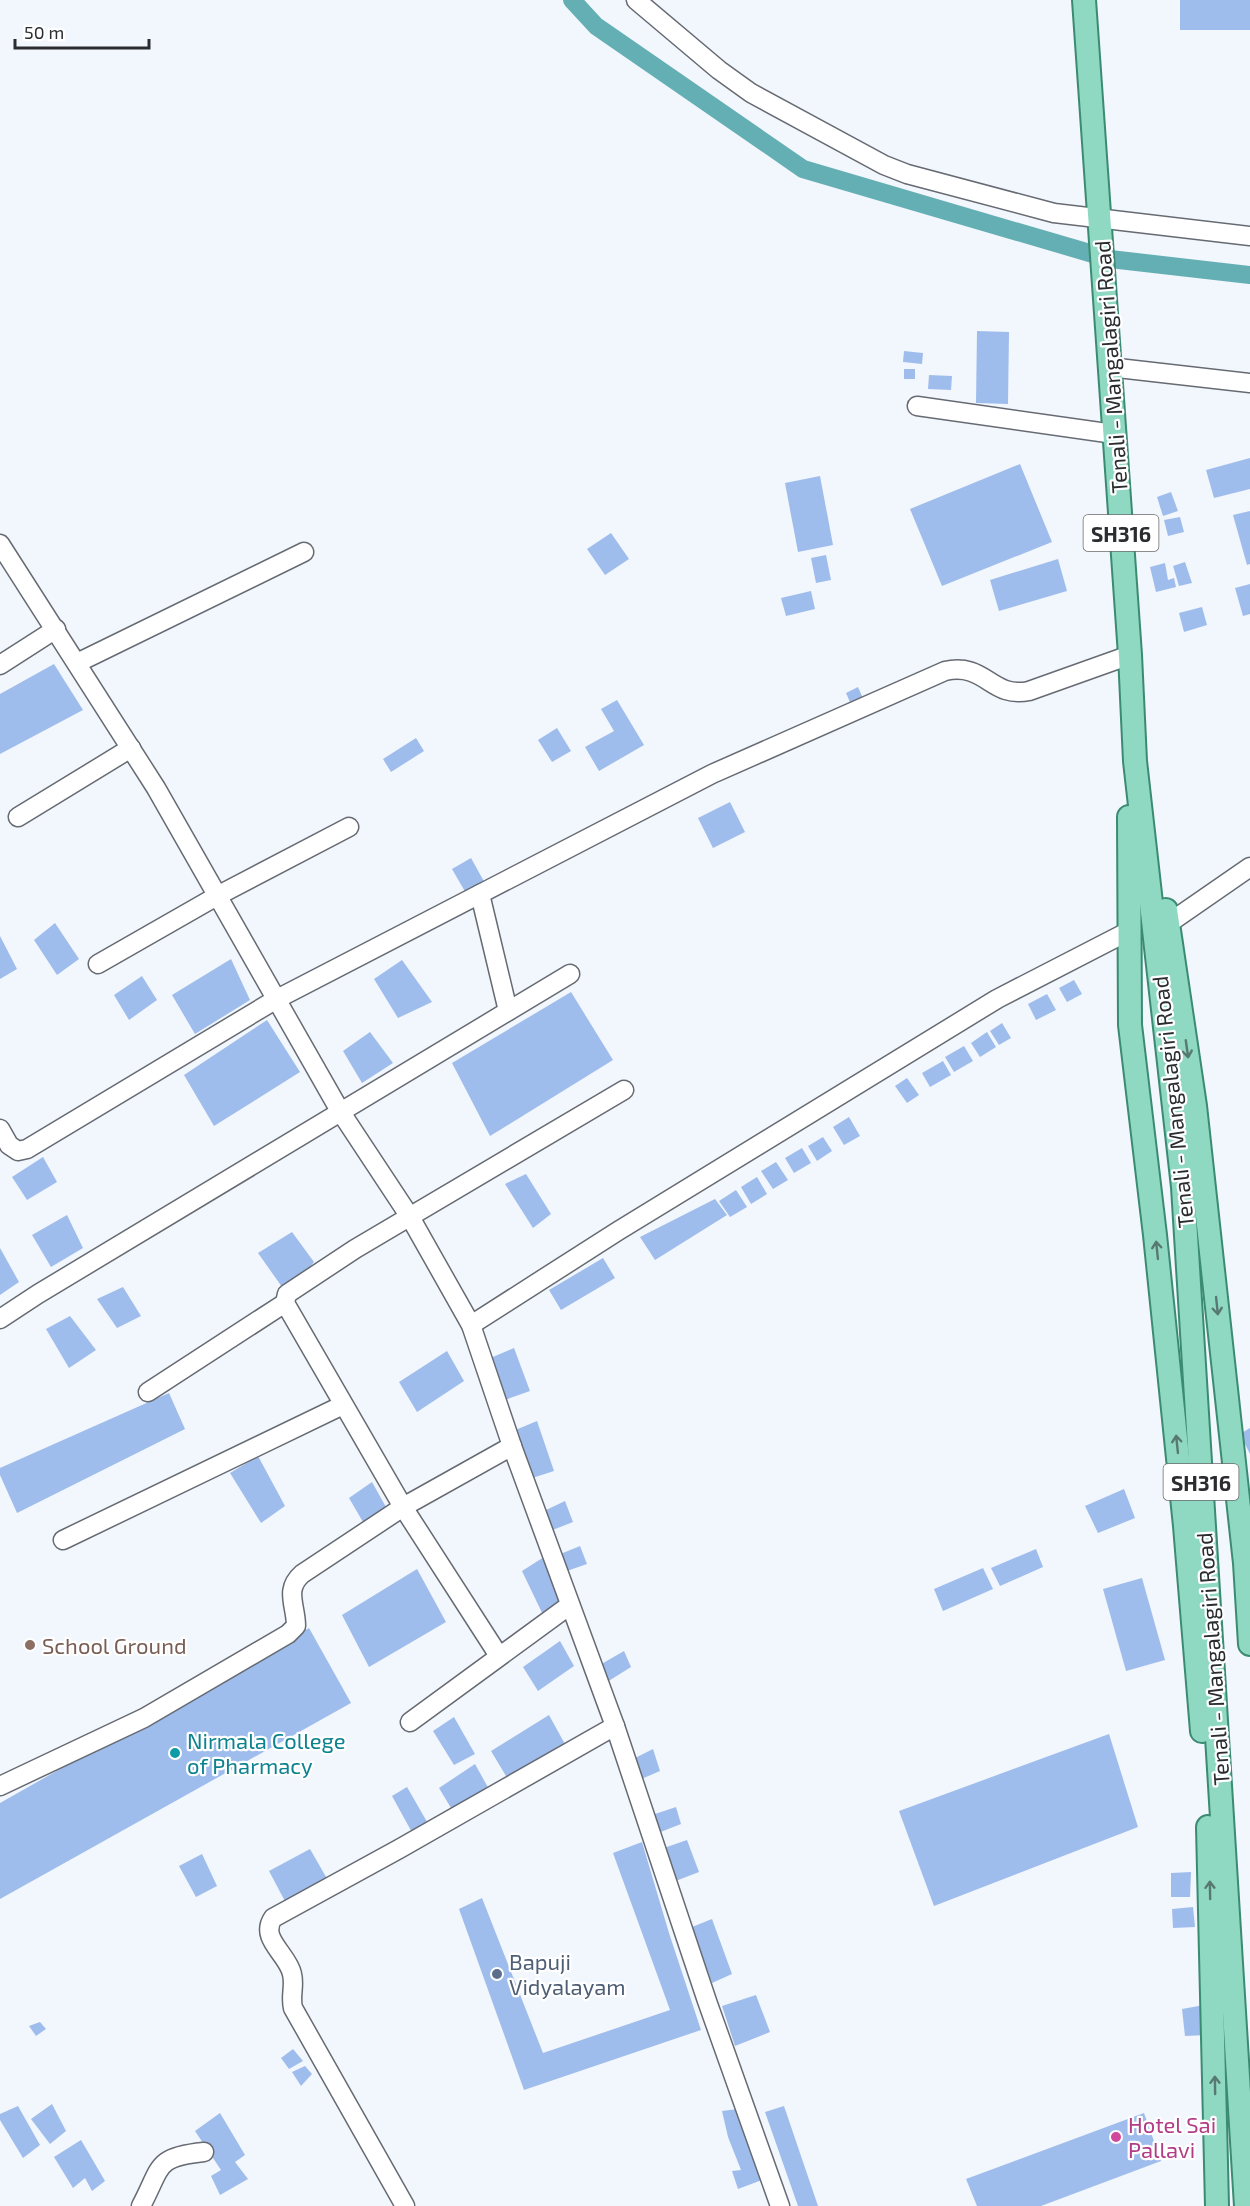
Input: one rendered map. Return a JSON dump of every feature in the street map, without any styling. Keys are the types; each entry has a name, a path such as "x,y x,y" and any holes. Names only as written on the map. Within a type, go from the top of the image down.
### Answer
{"main road":[{"name":"Tenali - Mangalagiri Road","path":"1084,0 1130,655 1135,761 1183,1187 1246,2206"},
{"path":"1133,715 1169,923 1197,1118 1245,1563 1250,1644"},
{"path":"1133,715 1129,795 1130,1025 1155,1234 1185,1526 1208,1806 1217,2206"}],"street":[{"path":"636,0 719,70 751,93 884,165 925,180 1054,213 1100,221 1250,236"},
{"path":"1109,368 1250,383"},
{"path":"917,406 1114,434"},
{"path":"0,544 156,788 340,1112 410,1217 471,1325 512,1446 615,1726 706,2001 780,2206"},
{"path":"77,663 304,552"},
{"path":"0,665 56,629"},
{"path":"0,1129 9,1145 18,1151 27,1149 275,1000 712,774 945,671 958,668 976,672 1005,691 1016,694 1130,655"},
{"path":"18,817 131,748"},
{"path":"98,964 217,896 349,827"},
{"path":"1169,923 1250,867"},
{"path":"480,894 508,1011"},
{"path":"471,1325 618,1231 997,999 1129,932"},
{"path":"0,1319 570,974"},
{"path":"500,1656 403,1507 285,1303 287,1294 355,1249 624,1090"},
{"path":"148,1392 285,1303"},
{"path":"63,1540 343,1405"},
{"path":"0,1786 144,1718 288,1634 296,1626 292,1592 294,1581 403,1507 512,1446"},
{"path":"410,1722 570,1605"},
{"path":"405,2206 293,2007 290,1997 293,1984 292,1972 269,1934 268,1926 273,1918 615,1726"},
{"path":"141,2206 162,2164 181,2154 204,2152"}],"building":[{"path":"1180,0 1250,0 1250,30 1180,30"},
{"path":"977,331 1009,332 1008,404 976,403"},
{"path":"904,351 923,353 922,364 903,362"},
{"path":"904,369 915,369 915,379 904,379"},
{"path":"929,375 952,376 951,390 928,389"},
{"path":"1250,458 1250,489 1214,498 1206,470"},
{"path":"1020,464 1052,542 942,586 910,509"},
{"path":"820,476 833,545 798,552 785,483"},
{"path":"1171,492 1178,511 1163,516 1157,497"},
{"path":"1250,511 1250,564 1247,565 1233,515"},
{"path":"1180,517 1184,532 1168,536 1164,520"},
{"path":"611,533 629,559 605,575 587,549"},
{"path":"826,555 831,580 816,583 811,558"},
{"path":"1058,559 1067,591 999,611 990,580"},
{"path":"1185,562 1192,583 1179,586 1173,566"},
{"path":"1165,563 1168,580 1174,578 1176,587 1156,592 1150,567"},
{"path":"1250,584 1250,614 1243,616 1235,588"},
{"path":"811,591 815,609 786,616 781,598"},
{"path":"1202,607 1207,625 1184,632 1179,613"},
{"path":"54,664 83,710 0,754 0,694"},
{"path":"858,687 865,703 853,709 846,693"},
{"path":"617,700 644,745 599,771 585,747 614,731 601,709"},
{"path":"557,728 571,751 552,762 538,740"},
{"path":"416,738 424,751 391,772 383,759"},
{"path":"730,802 745,832 713,848 698,818"},
{"path":"471,858 486,885 467,895 452,869"},
{"path":"55,923 79,959 57,975 34,940"},
{"path":"0,936 17,969 0,979"},
{"path":"231,959 250,1000 195,1034 172,995"},
{"path":"402,960 432,1002 398,1018 374,979"},
{"path":"142,976 157,1000 129,1020 114,995"},
{"path":"1074,980 1082,994 1067,1002 1059,988"},
{"path":"571,992 613,1060 490,1136 452,1063"},
{"path":"1047,994 1056,1010 1036,1020 1028,1004"},
{"path":"267,1020 300,1072 214,1126 184,1075"},
{"path":"1002,1023 1011,1038 999,1045 990,1031"},
{"path":"370,1032 393,1063 362,1083 343,1051"},
{"path":"987,1032 996,1047 980,1057 971,1043"},
{"path":"964,1046 973,1061 954,1072 945,1057"},
{"path":"943,1061 951,1075 930,1087 922,1073"},
{"path":"907,1078 919,1095 907,1103 895,1086"},
{"path":"849,1117 860,1136 844,1145 833,1127"},
{"path":"823,1137 832,1151 817,1161 808,1146"},
{"path":"802,1148 811,1163 794,1173 785,1158"},
{"path":"43,1157 57,1182 27,1200 12,1177"},
{"path":"776,1162 788,1180 773,1189 761,1171"},
{"path":"526,1174 551,1214 533,1228 505,1184"},
{"path":"757,1177 767,1194 751,1204 741,1187"},
{"path":"736,1190 747,1207 730,1217 719,1201"},
{"path":"715,1199 727,1215 655,1260 640,1237"},
{"path":"67,1215 83,1248 51,1267 32,1235"},
{"path":"292,1232 314,1262 287,1294 258,1253"},
{"path":"0,1248 19,1282 0,1295"},
{"path":"603,1258 615,1278 561,1310 549,1290"},
{"path":"123,1287 141,1316 117,1328 97,1299"},
{"path":"70,1316 96,1350 69,1368 46,1329"},
{"path":"514,1348 530,1391 502,1401 488,1359"},
{"path":"447,1351 464,1381 417,1412 399,1382"},
{"path":"169,1393 185,1429 17,1513 0,1475 0,1468"},
{"path":"537,1421 554,1471 529,1479 513,1431"},
{"path":"1250,1428 1250,1454 1240,1434"},
{"path":"258,1456 285,1506 261,1523 230,1473"},
{"path":"372,1482 386,1507 363,1522 349,1498"},
{"path":"1124,1489 1135,1518 1098,1533 1085,1506"},
{"path":"565,1501 573,1522 550,1531 544,1511"},
{"path":"580,1546 587,1564 564,1572 558,1555"},
{"path":"1036,1549 1043,1567 1000,1586 991,1568"},
{"path":"544,1557 564,1604 545,1619 522,1571"},
{"path":"983,1568 993,1589 943,1611 934,1589"},
{"path":"417,1569 446,1622 369,1667 342,1615"},
{"path":"1142,1578 1165,1660 1126,1671 1103,1589"},
{"name":"Nirmala College of Pharmacy","path":"309,1628 351,1703 0,1899 0,1803"},
{"path":"560,1641 574,1666 538,1691 523,1667"},
{"path":"624,1651 631,1667 607,1682 598,1666"},
{"path":"549,1715 566,1746 509,1781 491,1751"},
{"path":"454,1717 475,1754 454,1765 433,1731"},
{"path":"1109,1734 1138,1827 934,1906 899,1811"},
{"path":"653,1749 660,1771 639,1780 631,1760"},
{"path":"475,1764 490,1791 454,1813 439,1788"},
{"path":"407,1787 430,1827 414,1836 392,1796"},
{"path":"676,1807 681,1824 658,1833 652,1815"},
{"path":"687,1840 699,1872 673,1882 661,1849"},
{"name":"Bapuji Vidyalayam","path":"642,1842 701,2030 524,2090 459,1909 482,1898 543,2053 670,2010 613,1853"},
{"path":"310,1849 329,1882 287,1905 269,1871"},
{"path":"202,1854 217,1886 196,1897 179,1866"},
{"path":"1191,1872 1190,1897 1171,1897 1171,1873"},
{"path":"1193,1907 1195,1927 1173,1928 1172,1909"},
{"path":"712,1919 732,1974 712,1983 692,1927"},
{"path":"756,1995 770,2032 735,2046 722,2006"},
{"path":"1204,2005 1207,2035 1185,2036 1182,2009"},
{"path":"40,2022 46,2029 36,2036 29,2026"},
{"path":"293,2049 303,2061 289,2069 281,2058"},
{"path":"305,2066 312,2074 301,2086 292,2072"},
{"path":"52,2104 66,2131 50,2144 31,2119"},
{"path":"18,2106 40,2145 23,2158 0,2120 0,2114"},
{"path":"784,2106 818,2206 798,2206 765,2112"},
{"path":"738,2109 765,2179 738,2189 732,2171 741,2170 728,2137 722,2111"},
{"path":"220,2113 245,2155 235,2162 248,2179 220,2195 211,2176 221,2170 195,2131"},
{"name":"Hotel Sai Pallavi","path":"1144,2113 1161,2161 1041,2206 977,2206 966,2179"},
{"path":"81,2140 105,2181 92,2191 85,2178 73,2188 54,2157"}],"waterway":[{"path":"572,0 596,26 803,169 1110,259 1250,275"}],"place":[{"name":"School Ground","path":"30,1645"},
{"name":"Nirmala College of Pharmacy","path":"175,1753"},
{"name":"Bapuji Vidyalayam","path":"497,1974"},
{"name":"Hotel Sai Pallavi","path":"1116,2137"}]}
